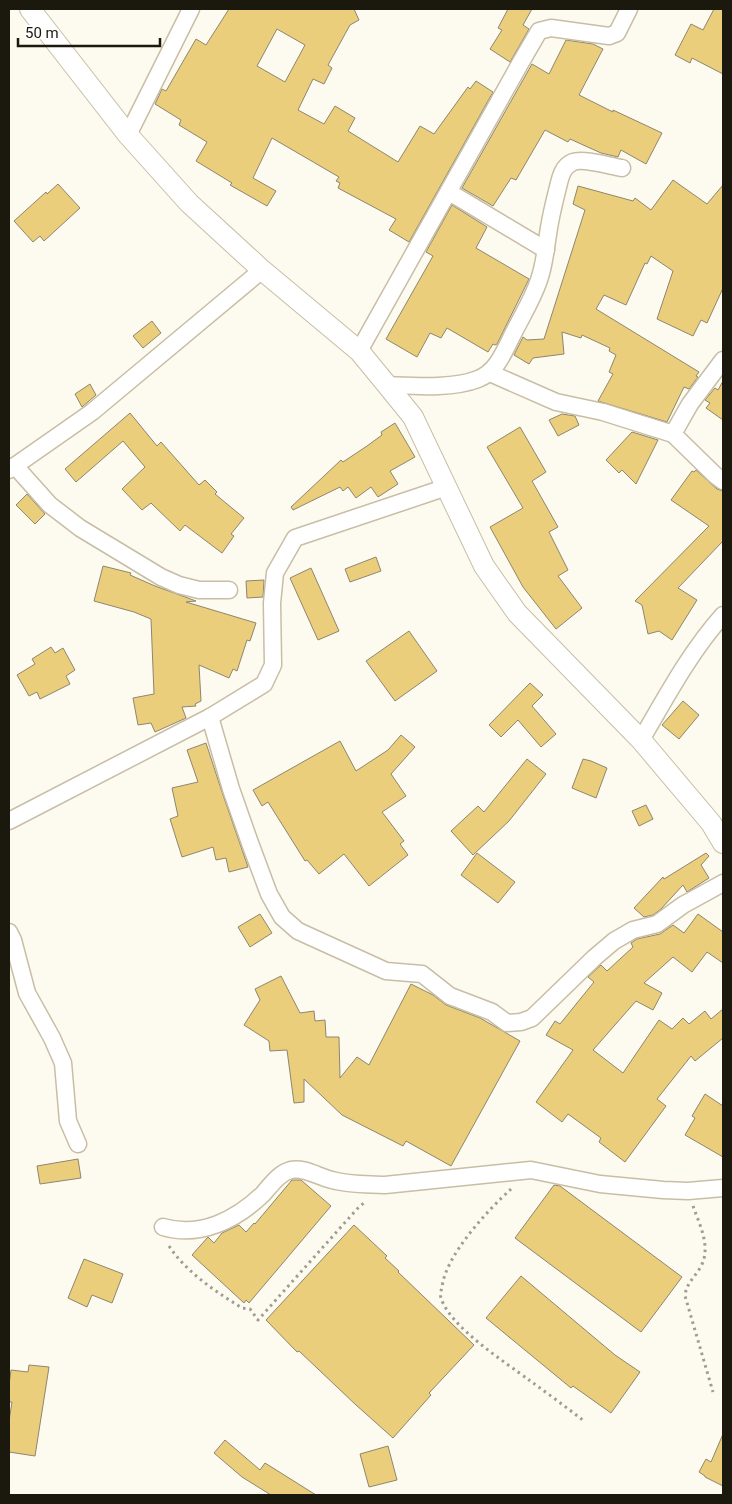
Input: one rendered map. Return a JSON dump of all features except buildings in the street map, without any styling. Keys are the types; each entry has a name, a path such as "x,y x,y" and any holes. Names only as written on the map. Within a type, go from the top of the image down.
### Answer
{"street":[{"path":"30,9 128,135 189,203 262,270 359,351 388,385 413,417 484,566 517,613 641,740 711,823 723,843"},
{"path":"128,135 191,9"},
{"path":"359,351 539,32 551,28 609,36 617,33 629,9"},
{"path":"388,385 422,386 454,384 478,379 490,373 500,359 540,280 556,195 566,166 574,161 622,168"},
{"path":"449,192 546,250"},
{"path":"230,590 199,590 179,585 161,577 80,528 50,505 14,462 92,412 262,270"},
{"path":"673,434 690,404 723,360"},
{"path":"490,373 556,402 603,412 673,434 723,481"},
{"path":"9,821 210,717 264,684 273,665 272,603 275,573 295,538 447,487"},
{"path":"641,740 691,655 723,615"},
{"path":"210,717 231,789 250,843 269,894 282,917 298,931 386,971 422,974 450,996 492,1012 507,1024 532,1018 614,941 633,930 657,924 684,905 723,883"},
{"path":"9,932 13,940 27,993 63,1062 68,1121 78,1144"},
{"path":"163,1227 176,1231 194,1230 220,1224 244,1210 284,1172 294,1169 304,1170 332,1180 362,1184 385,1185 532,1170 600,1184 688,1192 723,1188"}],"path":[{"path":"532,1170 498,1201 452,1258 443,1278 440,1297 450,1316 479,1343 584,1421"},
{"path":"163,1227 167,1242 177,1258 194,1275 242,1308 250,1310 258,1320 356,1209 385,1185"},
{"path":"688,1192 706,1248 701,1267 686,1288 686,1296 713,1392"}]}
